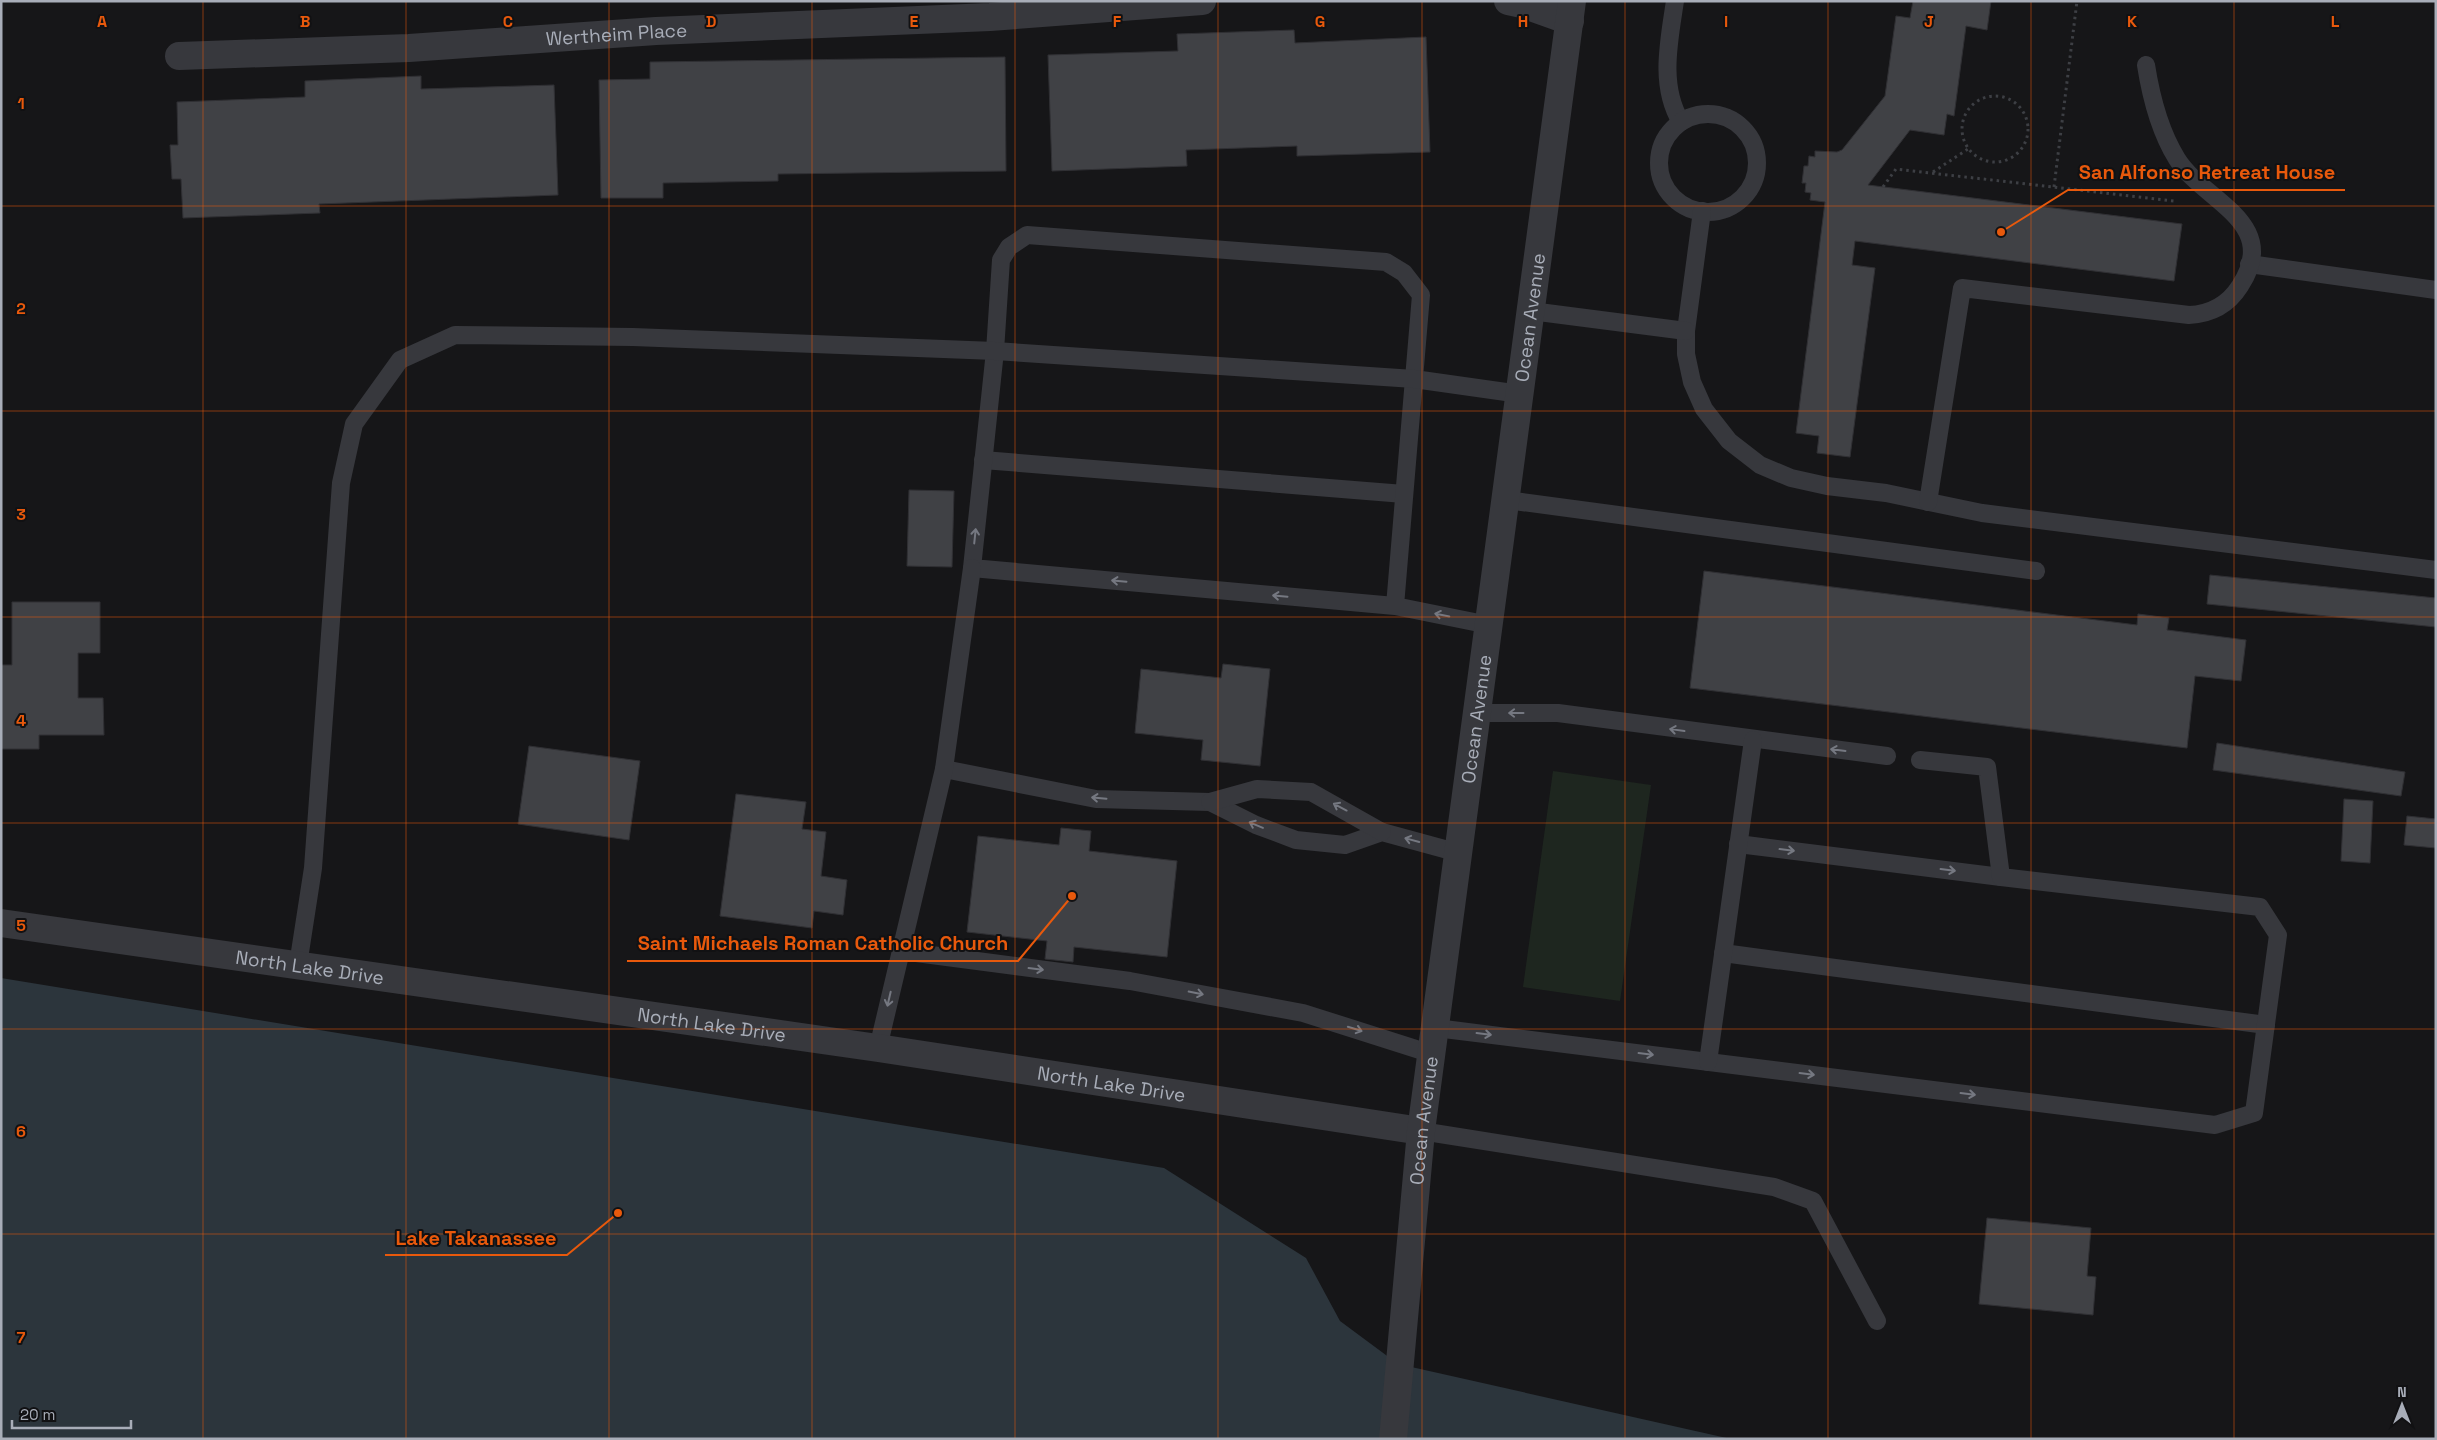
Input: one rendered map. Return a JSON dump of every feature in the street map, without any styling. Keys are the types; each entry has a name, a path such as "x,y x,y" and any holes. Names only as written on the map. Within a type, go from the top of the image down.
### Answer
{"street":[{"name":"Wertheim Place","path":"179,56 409,48 656,31 990,17 1202,1"},
{"path":"1508,1 1571,11"},
{"name":"Ocean Avenue","path":"1393,1439 1421,1132 1571,11"},
{"name":"North Lake Drive","path":"1,923 878,1048 1421,1132"}],"lane":[{"path":"1675,1 1668,53 1669,93 1673,110 1681,122"},
{"path":"1928,502 1962,288 2177,315 2201,314 2229,300 2241,285 2249,264 2250,242 2248,233 2244,225 2227,207 2189,176 2177,159 2156,112 2146,65"},
{"path":"1699,114 1711,114 1727,117 1746,131 1756,152 1756,173 1753,183 1744,196 1735,204 1720,210 1702,211 1688,207 1674,198 1667,189 1659,164 1662,147 1669,133 1681,122 1699,114"},
{"path":"1702,211 1686,331 1686,354 1692,382 1704,409 1729,441 1760,465 1790,478 1827,486 1886,493 1982,513 2436,570"},
{"path":"878,1048 944,769 972,568 995,351 1001,260 1010,247 1027,235 1386,262 1404,273 1421,295 1395,606"},
{"path":"2249,264 2436,290"},
{"path":"1531,311 1686,331"},
{"path":"298,965 312,868 341,482 354,424 400,360 455,335 633,337 995,351 1414,379 1520,394"},
{"path":"983,460 1404,494"},
{"path":"1506,500 2036,571"},
{"path":"972,568 1395,606 1489,624"},
{"path":"1478,713 1558,713 1753,740 1887,756"},
{"path":"1708,1062 1753,740"},
{"path":"1920,760 1987,767 2000,877"},
{"path":"944,769 1096,799 1210,802 1257,789 1311,792 1382,832 1459,853"},
{"path":"1210,802 1256,825 1296,840 1345,846 1382,832"},
{"path":"901,951 1130,981 1303,1013 1434,1041 1708,1062 2214,1125 2254,1113 2278,935 2260,907 1738,844"},
{"path":"1723,953 2266,1025"},
{"path":"1421,1132 1774,1187 1813,1201 1877,1321"}],"path":[{"path":"2054,187 2077,1"},
{"path":"2000,96 2019,106 2028,126 2026,142 2010,159 1994,162 1978,158 1968,148 1963,141 1961,125 1971,105 1984,97 2000,96"},
{"path":"1932,173 1968,148"},
{"path":"1883,187 1896,169 2227,207"}],"shaded area":[{"path":"1553,771 1651,785 1620,1001 1523,987"},
{"path":"1,978 1164,1168 1306,1258 1340,1321 1398,1364 1731,1439 1,1439"}],"building":[{"path":"1913,1 1991,1 1987,30 1966,26 1954,116 1947,114 1944,135 1910,130 1868,185 2182,224 2174,281 1855,241 1852,265 1875,268 1850,457 1817,453 1819,436 1796,433 1825,202 1810,200 1811,193 1805,192 1806,183 1802,183 1804,166 1808,166 1809,156 1815,157 1815,151 1837,152 1842,150 1885,96 1896,16 1910,18"},
{"path":"1294,30 1295,43 1426,37 1430,152 1297,156 1297,146 1186,150 1187,166 1052,171 1048,55 1178,51 1177,34"},
{"path":"1005,57 1006,171 778,174 778,181 663,183 663,198 601,198 599,80 650,79 650,62"},
{"path":"421,76 421,89 554,85 558,195 319,204 320,213 183,218 181,179 172,179 170,145 178,145 177,102 305,97 305,81"},
{"path":"909,490 954,491 952,567 907,566"},
{"path":"1704,571 2137,625 2138,614 2169,618 2167,630 2246,640 2241,681 2195,676 2187,748 1690,688"},
{"path":"2210,575 2436,598 2436,627 2207,604"},
{"path":"12,602 100,602 100,653 78,653 78,698 103,698 104,735 39,735 39,749 1,749 1,665 12,665"},
{"path":"1223,664 1270,669 1260,766 1201,760 1203,740 1135,733 1141,669 1221,678"},
{"path":"2217,743 2405,772 2401,796 2213,770"},
{"path":"529,746 640,761 629,840 518,824"},
{"path":"736,794 806,802 802,829 826,832 821,876 847,880 843,915 814,911 812,928 720,916"},
{"path":"2344,799 2373,801 2370,863 2341,861"},
{"path":"2407,816 2436,819 2436,848 2404,845"},
{"path":"1061,828 1091,831 1089,851 1177,861 1167,957 1074,947 1073,962 1045,959 1047,941 967,932 978,836 1059,845"},
{"path":"1987,1218 2091,1228 2087,1276 2096,1277 2093,1315 1979,1304"}],"place":[{"name":"San Alfonso Retreat House","path":"2001,232"},
{"name":"Saint Michaels Roman Catholic Church","path":"1072,896"},
{"name":"Lake Takanassee","path":"618,1213"}]}
